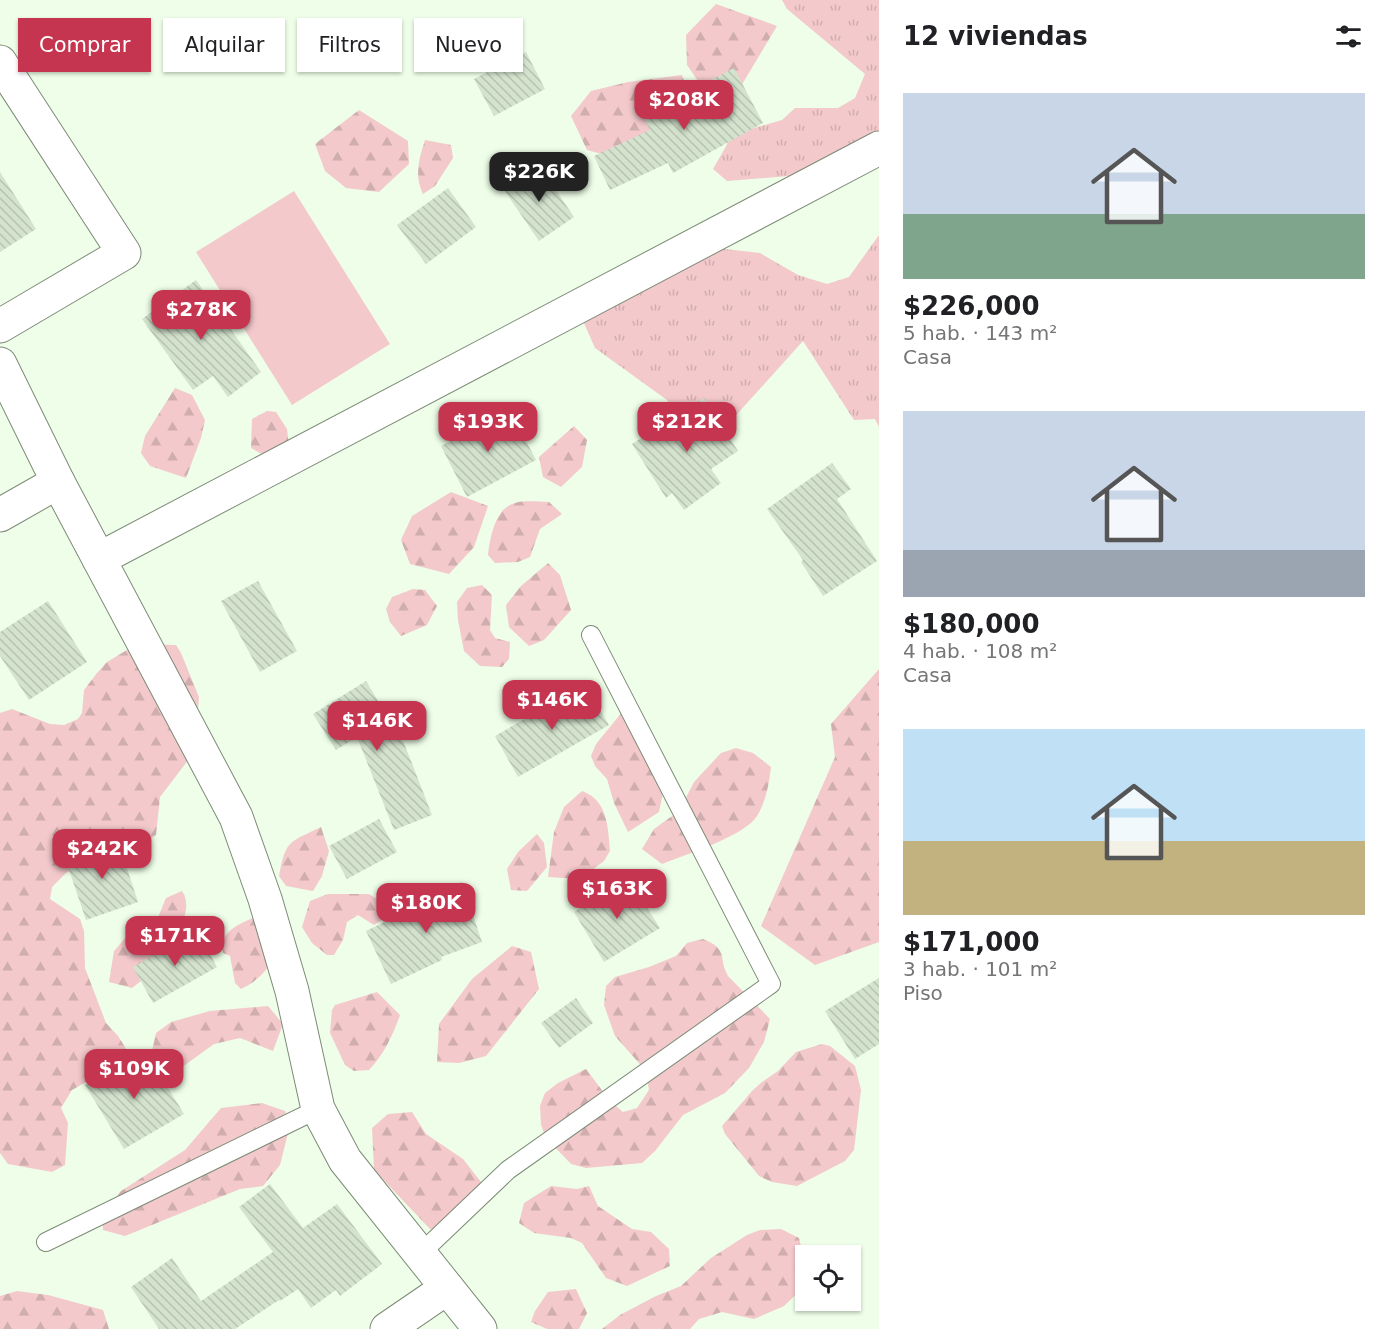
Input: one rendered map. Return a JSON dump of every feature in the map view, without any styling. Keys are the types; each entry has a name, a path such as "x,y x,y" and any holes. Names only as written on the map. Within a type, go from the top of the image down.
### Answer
{"street":[{"path":"0,62 124,253 0,326"},
{"path":"99,559 879,148"},
{"path":"0,364 58,483 236,817 265,899 292,991 318,1108 345,1160 480,1329"},
{"path":"0,515 58,483"},
{"path":"387,1329 447,1288"}],"lane":[{"path":"420,1254 508,1170 771,984 591,635"},
{"path":"46,1242 318,1108"}],"green space":[{"path":"782,0 879,0 879,132 818,168 789,176 727,181 713,169 733,134 782,120 795,108 838,108 855,98 865,74 787,9"},
{"path":"716,4 777,26 741,86 702,87 687,65 686,35"},
{"path":"682,75 690,97 637,164 587,150 571,116 591,91 628,82"},
{"path":"359,110 408,141 409,164 379,192 346,188 325,171 315,144"},
{"path":"425,140 451,145 453,158 435,186 423,194 418,174 419,160"},
{"path":"294,191 390,344 292,405 196,252"},
{"path":"879,235 879,427 875,419 854,420 803,341 729,423 680,427 667,400 595,348 583,321 690,255 725,249 760,253 798,275 827,284 849,277"},
{"path":"175,388 192,395 205,420 201,438 186,478 150,466 141,453 145,436"},
{"path":"267,411 276,412 287,429 289,446 269,458 251,448 252,419"},
{"path":"574,426 587,440 582,467 561,487 543,477 539,457"},
{"path":"451,492 488,506 474,547 449,574 410,564 401,540 412,516"},
{"path":"519,502 549,502 562,514 540,529 530,557 518,562 495,563 488,555 489,548 495,524 503,511 508,506"},
{"path":"548,563 560,575 571,610 544,640 529,646 509,627 506,605 521,586"},
{"path":"482,585 492,595 490,630 495,638 510,642 509,659 502,667 480,666 464,651 457,602 467,588"},
{"path":"413,589 425,590 437,606 427,625 401,636 390,622 386,609 392,597"},
{"path":"137,644 176,645 181,653 199,697 196,731 189,759 160,797 156,835 118,861 91,858 66,873 52,887 50,899 80,919 84,931 85,968 106,1023 118,1036 139,1069 86,1082 72,1090 61,1108 68,1123 65,1165 52,1172 8,1164 0,1153 0,713 12,709 50,724 64,725 78,719 82,713 84,690 97,673 107,662"},
{"path":"879,669 879,942 815,965 761,926 835,757 831,724"},
{"path":"623,711 664,788 659,812 628,832 614,803 607,779 595,766 591,756 596,744"},
{"path":"736,748 753,753 771,767 763,804 757,816 740,831 727,838 662,864 642,849 654,829 679,811 694,782 721,753"},
{"path":"582,791 591,795 602,808 607,824 610,851 604,861 580,879 548,877 554,832 564,807"},
{"path":"321,827 329,851 322,876 313,891 286,886 279,876 287,849 295,840"},
{"path":"537,834 544,843 547,867 527,891 511,890 507,869 518,852"},
{"path":"182,891 186,905 181,928 186,933 188,944 132,988 109,982 114,951 127,936 157,920 166,898"},
{"path":"328,894 369,894 390,908 383,919 374,925 358,915 347,922 343,940 334,955 327,955 312,943 302,927 310,901"},
{"path":"257,916 271,954 270,963 264,972 241,989 235,983 230,956 223,953 224,939 232,929"},
{"path":"703,939 717,947 722,954 728,976 770,1019 764,1042 749,1068 725,1093 683,1115 655,1151 642,1163 586,1168 571,1164 546,1138 541,1125 540,1106 545,1093 558,1083 586,1069 610,1101 623,1112 637,1108 649,1090 646,1071 615,1036 604,1005 606,986 615,977 676,956 687,943"},
{"path":"512,946 531,952 539,989 486,1056 459,1063 437,1062 439,1024 472,979"},
{"path":"377,992 400,1015 388,1044 374,1064 369,1070 354,1071 345,1065 330,1033 332,1010 335,1005"},
{"path":"268,1006 283,1024 273,1051 240,1038 214,1044 178,1070 150,1060 156,1033 171,1022 210,1011"},
{"path":"822,1044 830,1046 855,1066 861,1090 854,1150 845,1161 797,1186 772,1182 759,1176 725,1134 722,1126 752,1091 778,1071 796,1052"},
{"path":"262,1103 285,1111 290,1125 280,1165 263,1186 240,1189 125,1236 103,1230 102,1215 121,1191 185,1150 221,1108"},
{"path":"412,1112 426,1134 463,1159 481,1182 485,1204 458,1227 430,1229 374,1170 372,1128 388,1114"},
{"path":"551,1186 577,1189 589,1186 598,1206 632,1229 651,1232 669,1249 670,1266 627,1286 606,1278 582,1243 571,1238 534,1233 519,1223 524,1203"},
{"path":"781,1229 799,1238 801,1245 795,1245 795,1296 784,1306 754,1319 722,1312 699,1319 690,1329 602,1329 620,1315 681,1286 711,1258 747,1235 760,1230"},
{"path":"576,1289 587,1313 579,1329 547,1329 531,1322 535,1311 548,1292"},
{"path":"17,1291 48,1295 103,1310 109,1329 0,1329 0,1296"}],"building":[{"path":"526,52 545,89 494,116 474,79 487,72 523,72 523,54"},
{"path":"734,68 763,123 673,173 668,163 610,190 594,156 650,130 643,116"},
{"path":"539,165 574,217 539,241 504,190"},
{"path":"0,172 36,229 0,252"},
{"path":"448,188 476,227 426,264 397,225"},
{"path":"196,280 261,372 228,397 213,376 193,390 142,319"},
{"path":"704,398 738,451 711,469 721,483 684,510 672,493 666,498 632,444"},
{"path":"510,410 536,460 467,497 441,446"},
{"path":"832,463 851,489 837,499 877,561 823,596 801,562 803,560 767,509"},
{"path":"258,581 297,651 260,672 221,601"},
{"path":"48,601 87,662 29,700 0,656 0,632"},
{"path":"366,681 404,743 432,815 394,830 357,737 336,750 313,714"},
{"path":"586,684 609,725 518,777 495,736"},
{"path":"379,819 397,852 347,879 329,846"},
{"path":"118,841 138,902 86,920 65,858"},
{"path":"628,878 660,928 604,962 574,912"},
{"path":"462,882 482,942 441,957 442,960 391,984 366,931 436,897 434,892"},
{"path":"197,931 217,967 153,1003 133,967"},
{"path":"879,978 879,1044 855,1059 825,1011"},
{"path":"576,998 593,1023 559,1048 541,1023"},
{"path":"145,1050 184,1114 124,1149 85,1085"},
{"path":"270,1184 303,1228 337,1204 382,1264 340,1296 336,1290 311,1308 298,1289 235,1329 159,1329 131,1287 172,1258 201,1301 273,1252 239,1207"}]}
